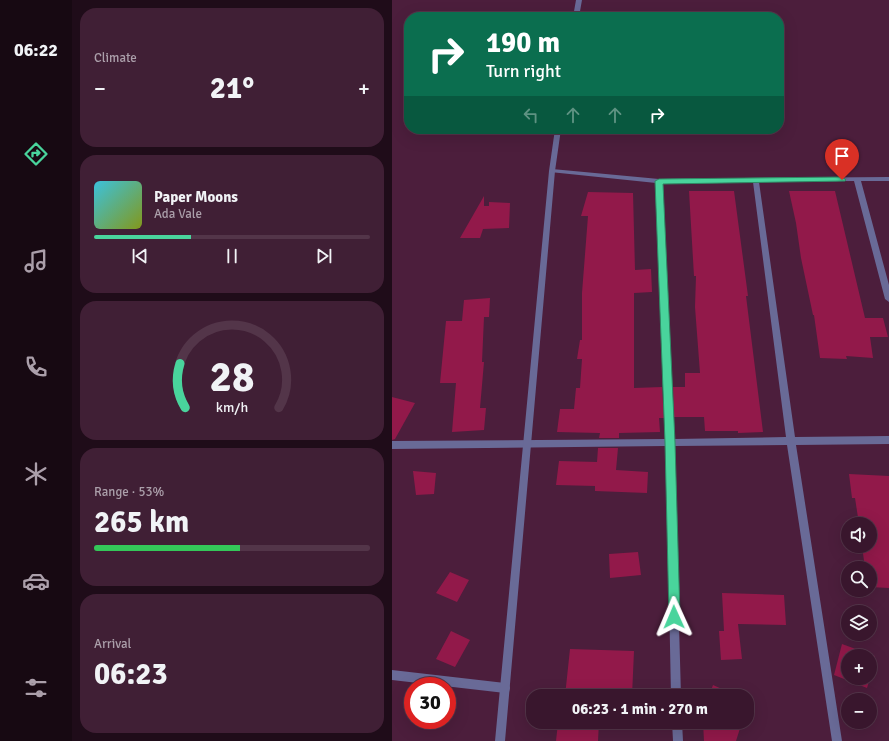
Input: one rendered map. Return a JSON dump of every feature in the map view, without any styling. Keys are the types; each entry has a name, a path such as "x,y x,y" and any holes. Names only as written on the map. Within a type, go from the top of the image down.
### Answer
{"street":[{"path":"577,12 579,0"},
{"path":"500,741 552,171 557,134"},
{"path":"552,171 659,181 889,179"},
{"path":"857,179 889,299"},
{"path":"659,181 670,442 676,689"},
{"path":"756,181 791,441 837,741"},
{"path":"392,445 889,440"},
{"path":"392,675 505,688"},
{"path":"677,729 678,741"}],"building":[{"path":"689,191 734,191 748,296 746,296 763,432 738,433 738,431 705,431 704,417 674,417 673,387 685,387 685,373 700,373 695,307 696,276 694,276"},
{"path":"789,191 835,191 865,318 883,318 888,337 870,337 873,358 846,356 847,359 820,358 814,315 801,258 796,223"},
{"path":"588,192 633,193 635,270 651,269 652,292 634,293 634,388 662,387 664,418 659,418 660,432 619,433 619,438 599,438 600,433 557,432 560,409 574,409 576,388 580,388 582,359 577,359 580,340 582,340 582,293 588,216 581,216"},
{"path":"484,196 484,206 489,206 489,202 510,203 509,228 483,229 480,238 460,238"},
{"path":"490,298 489,317 484,317 482,362 484,362 480,408 486,408 484,430 452,432 456,383 440,383 446,321 462,321 464,300"},
{"path":"392,397 415,403 395,439 392,440"},
{"path":"598,448 618,448 616,470 648,472 647,493 595,491 595,486 556,485 559,461 597,462"},
{"path":"413,471 436,473 434,494 416,495"},
{"path":"849,474 889,476 889,588 877,587 877,561 864,561 863,553 877,553 877,517 858,517 855,498 852,498"},
{"path":"638,552 641,575 610,578 609,554"},
{"path":"450,572 469,580 457,602 436,593"},
{"path":"722,593 784,595 786,625 738,624 742,659 721,660 719,631 724,631"},
{"path":"451,631 470,640 455,667 436,659"},
{"path":"842,644 856,649 841,649 841,678 834,675"},
{"path":"570,649 634,651 632,689 566,689"},
{"path":"713,685 722,689 712,689"},
{"path":"859,685 868,685 867,688"},
{"path":"557,729 599,729 598,741 556,741"},
{"path":"703,729 740,729 736,741 704,741"}],"route":[{"path":"674,617 670,442 659,181 842,180"}]}
